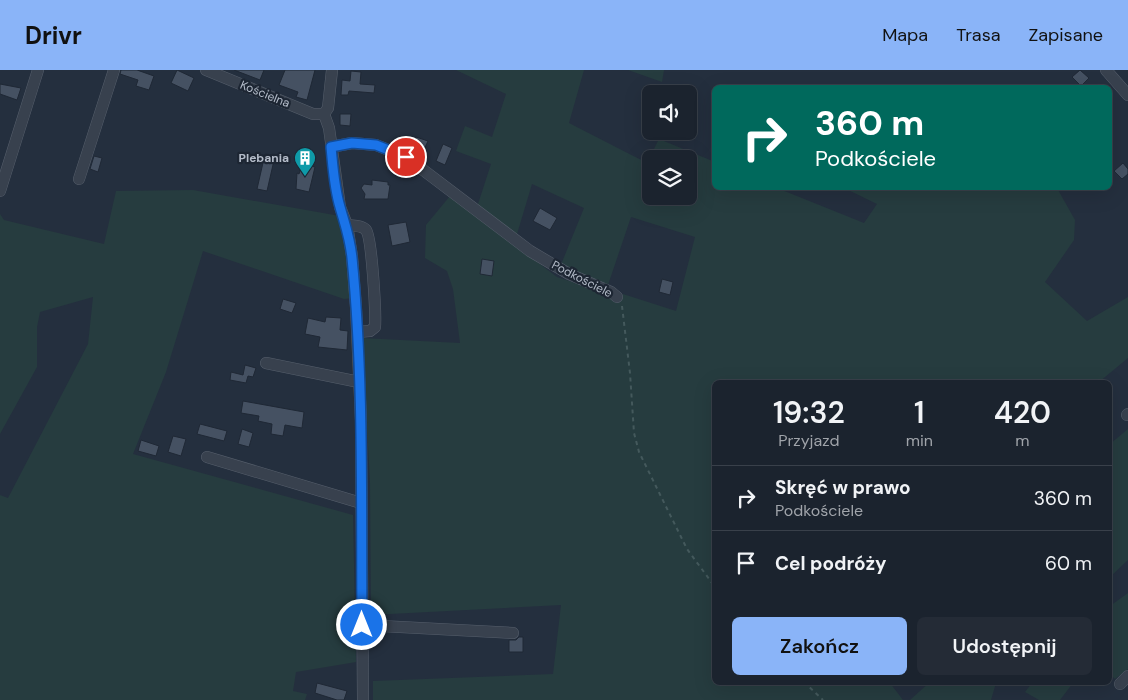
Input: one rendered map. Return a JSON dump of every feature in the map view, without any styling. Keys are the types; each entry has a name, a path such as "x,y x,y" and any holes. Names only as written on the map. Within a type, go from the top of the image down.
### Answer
{"street":[{"path":"0,191 38,70"},
{"path":"79,179 114,70"},
{"name":"Kościelna","path":"206,70 314,114 324,114"},
{"path":"332,70 328,105 324,114 328,128 340,207 347,225 352,256 357,332 361,503 362,700"},
{"path":"1106,70 1128,95"},
{"name":"Podkościele","path":"331,147 352,143 364,144 385,148 400,154 414,162 530,251 569,274 611,292 617,297"},
{"path":"347,225 362,226 367,230 370,246 375,327 370,331 357,332"},
{"path":"266,363 359,382"},
{"path":"207,457 361,503"},
{"path":"362,625 513,633"}],"path":[{"name":"Podkościele","path":"617,297 625,320 634,433 639,452 687,550 712,583"},
{"path":"807,685 822,700"}],"green space":[{"path":"456,70 584,70 569,123 642,160 642,205 697,205 697,155 712,161 712,190 782,190 864,223 877,204 848,190 1058,190 1075,220 1074,240 1045,282 1087,321 1128,297 1128,358 1101,380 712,380 712,685 892,685 903,700 373,700 373,681 553,674 561,605 371,615 370,482 362,338 460,343 453,289 447,271 425,258 426,225 450,196 557,277 621,298 623,294 676,311 695,237 631,217 608,285 560,267 584,208 532,184 517,234 477,207 491,164 456,151 465,126 492,137 506,94"},
{"path":"628,70 664,70 662,82"},
{"path":"658,140 686,150 654,150"},
{"path":"193,190 340,216 353,298 344,299 203,251 166,372 133,454 353,515 356,662 296,672 293,691 307,694 305,700 0,700 0,495 8,498 88,344 93,297 40,312 37,327 37,367 0,434 0,214 4,220 104,244 116,191"},
{"path":"1128,429 1128,560 1112,575 1112,442"},
{"path":"1128,593 1128,669 1115,679 1112,676 1112,605"},
{"path":"927,685 995,685 991,700 910,700"},
{"path":"1030,685 1071,685 1060,700 1039,700 1025,692"}],"building":[{"path":"121,70 137,70 154,76 149,90 136,86 138,80 120,74"},
{"path":"177,70 194,78 188,91 171,83"},
{"path":"234,70 264,70 260,80"},
{"path":"285,70 315,70 307,100 296,97 298,92 279,85"},
{"path":"1080,70 1089,78 1080,85 1072,77"},
{"path":"351,71 361,72 360,84 375,85 374,93 349,91 348,95 341,95 342,80 350,81"},
{"path":"0,84 21,88 17,100 0,94"},
{"path":"340,114 351,114 350,126 340,125"},
{"path":"416,137 428,141 423,152 412,148"},
{"path":"443,144 452,148 445,165 436,161"},
{"path":"265,154 275,156 267,191 257,189"},
{"path":"94,156 102,158 98,172 90,169"},
{"path":"1123,163 1128,169 1128,174 1122,179 1114,171"},
{"name":"Plebania","path":"302,164 315,167 309,192 296,189 297,173 299,174"},
{"path":"372,180 388,182 388,185 390,185 388,199 364,199 365,194 361,188 364,184 372,185"},
{"path":"540,208 557,218 550,230 533,221"},
{"path":"406,222 410,242 392,246 388,225"},
{"path":"482,259 494,261 492,276 480,274"},
{"path":"662,279 673,282 670,295 659,292"},
{"path":"283,299 296,303 292,313 280,309"},
{"path":"326,317 341,318 340,330 348,331 347,350 318,347 320,337 305,334 308,318 325,322"},
{"path":"245,365 256,368 253,377 248,376 246,383 230,380 231,372 243,375"},
{"path":"243,401 304,412 302,428 285,425 283,436 271,434 272,424 258,421 259,416 241,413"},
{"path":"200,424 227,431 224,441 197,434"},
{"path":"242,429 253,433 249,447 238,444"},
{"path":"173,436 186,439 181,456 168,452"},
{"path":"141,440 159,446 156,456 138,451"},
{"path":"519,637 523,637 523,652 509,652 509,640 516,640"},
{"path":"317,683 347,691 344,700 337,700 315,693"}],"place":[{"name":"Plebania","path":"305,177"}],"route":[{"path":"362,625 361,421 356,308 352,256 347,225 340,207 335,182 331,147 352,143 376,145 406,157"}]}
